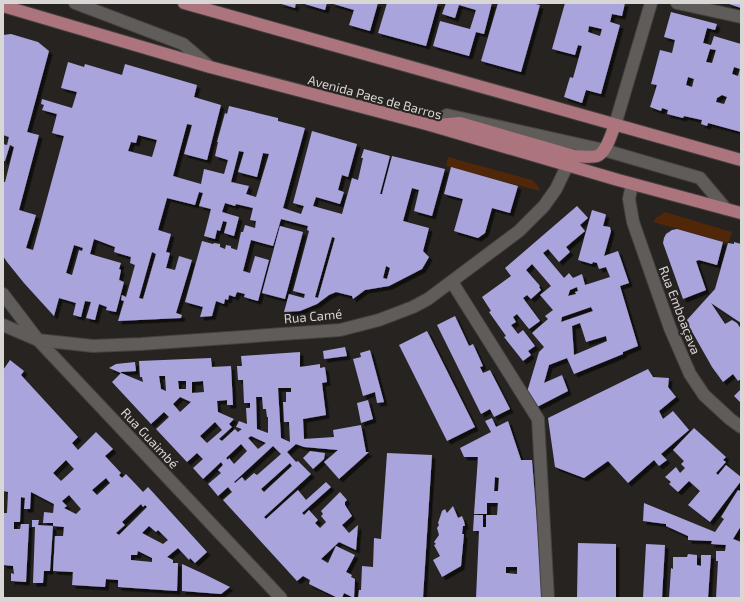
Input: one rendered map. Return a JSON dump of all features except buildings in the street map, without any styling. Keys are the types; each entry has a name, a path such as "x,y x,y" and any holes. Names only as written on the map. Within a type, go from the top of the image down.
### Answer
{"main road":[{"path":"184,3 741,160"},
{"name":"Avenida Paes de Barros","path":"3,6 210,67 430,125 567,166 741,213"},
{"path":"430,125 460,122 574,156 585,157 597,156 604,150 615,125"}],"street":[{"path":"75,3 183,44 210,67"},
{"path":"615,125 651,3"},
{"path":"677,3 741,17"},
{"path":"604,150 700,178 726,209"},
{"name":"Rua Camé","path":"3,326 38,340 93,346 340,330 379,320 413,307 428,299 519,232 544,206 556,189 567,166"},
{"name":"Rua Emboaçava","path":"632,184 629,199 633,222 670,328 690,374 704,395 741,427"},
{"path":"452,282 538,420 548,598"},
{"name":"Rua Guaimbé","path":"3,294 38,340 281,598"}],"shaded area":[{"path":"448,157 532,180 538,186 540,191 446,166"},
{"path":"665,212 732,232 728,243 653,222"}]}
